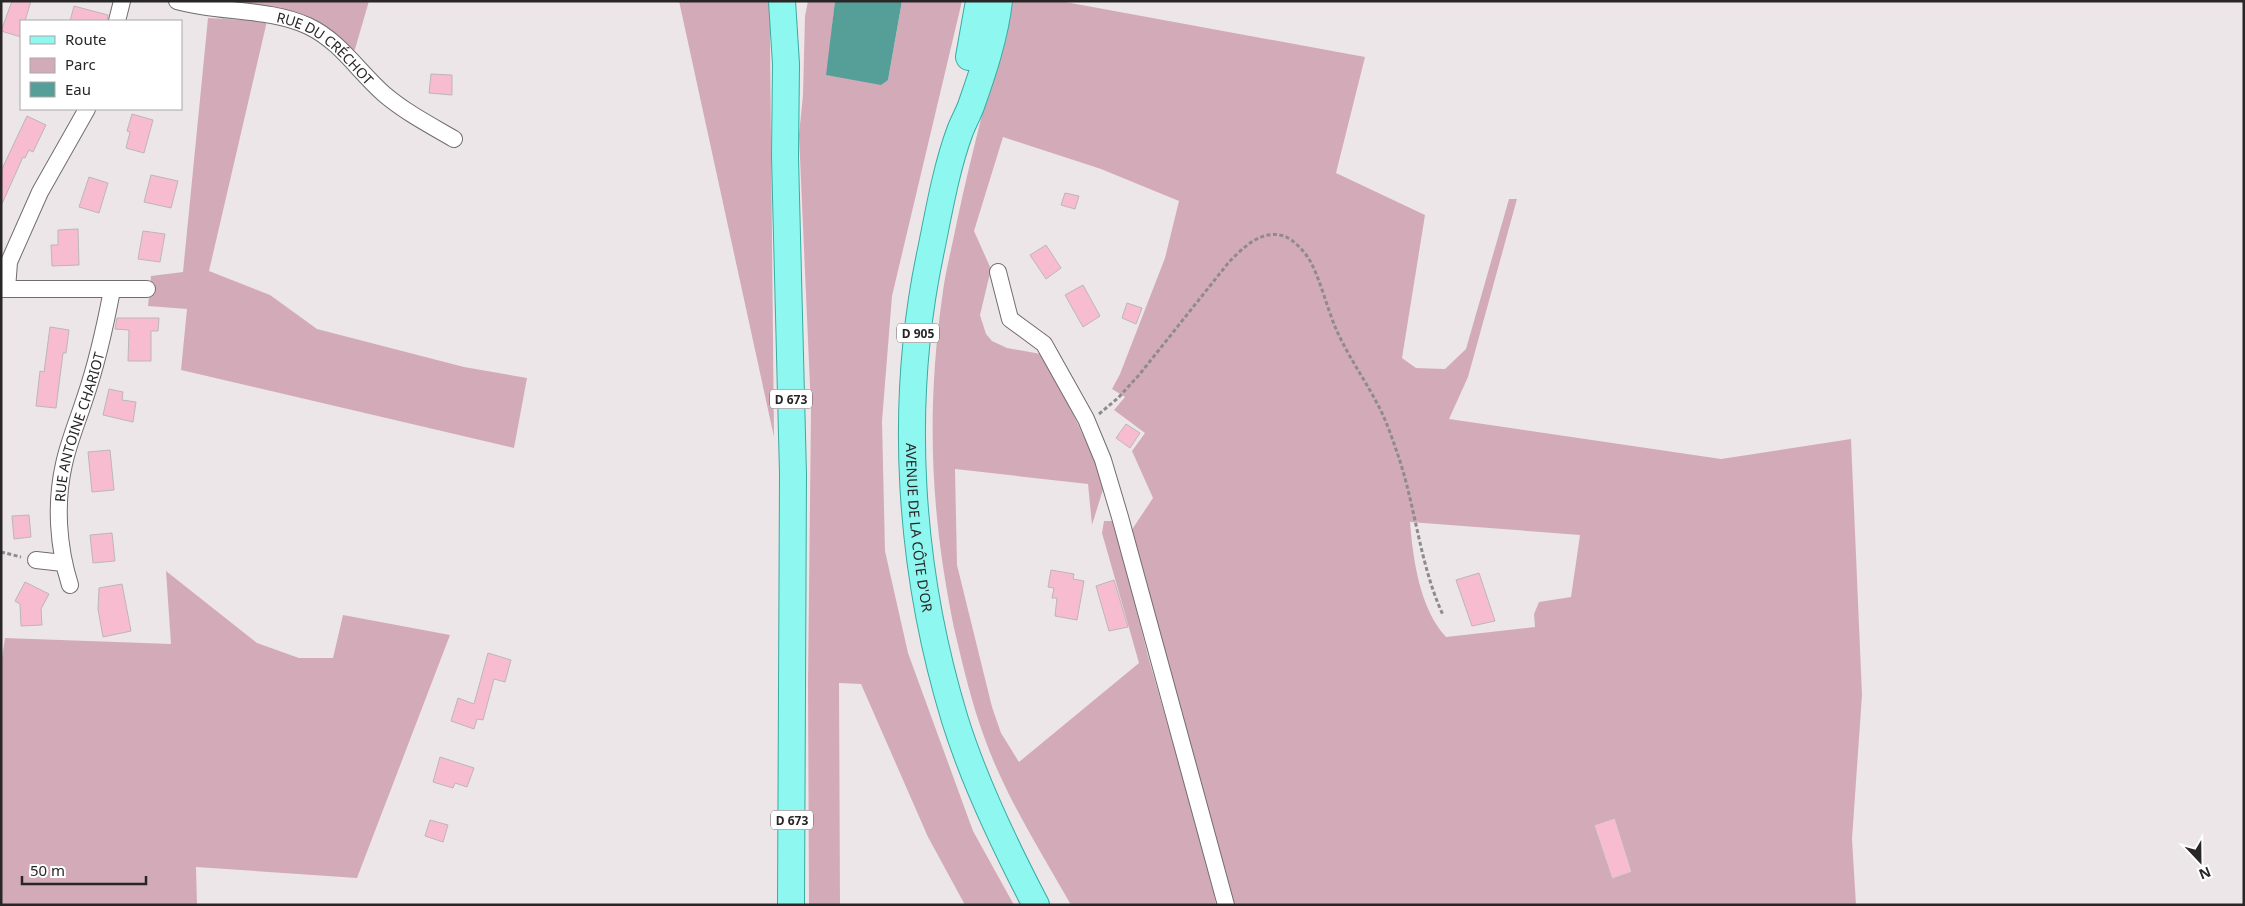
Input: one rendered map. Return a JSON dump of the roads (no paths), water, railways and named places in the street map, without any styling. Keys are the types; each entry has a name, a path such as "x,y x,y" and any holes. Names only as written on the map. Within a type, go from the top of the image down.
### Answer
{"main road":[{"name":"D 673","path":"782,1 786,64 785,156 793,474 791,905"},
{"name":"D 673","path":"786,64 796,1"},
{"name":"AVENUE DE LA CÔTE D'OR","path":"960,132 959,105 977,25 980,1"},
{"name":"AVENUE DE LA CÔTE D'OR","path":"999,1 987,57 971,107 960,132 932,244 920,312 913,411 913,474 918,538 927,603 941,668 956,722 992,816 1036,905"}],"street":[{"path":"117,20 122,1"},
{"name":"RUE DU CRÉCHOT","path":"177,1 200,8 290,20 307,26 335,44 371,82 398,106 454,138"},
{"path":"86,110 40,192 9,262 4,289 147,289"},
{"path":"998,272 1010,319 1044,344 1086,419 1102,460 1120,517 1226,905"},
{"name":"RUE ANTOINE CHARIOT","path":"70,585 63,563 59,505 64,464 103,336 112,290"},
{"path":"36,560 63,563"}],"water":[{"path":"835,1 902,1 888,80 881,85 826,75"}]}
